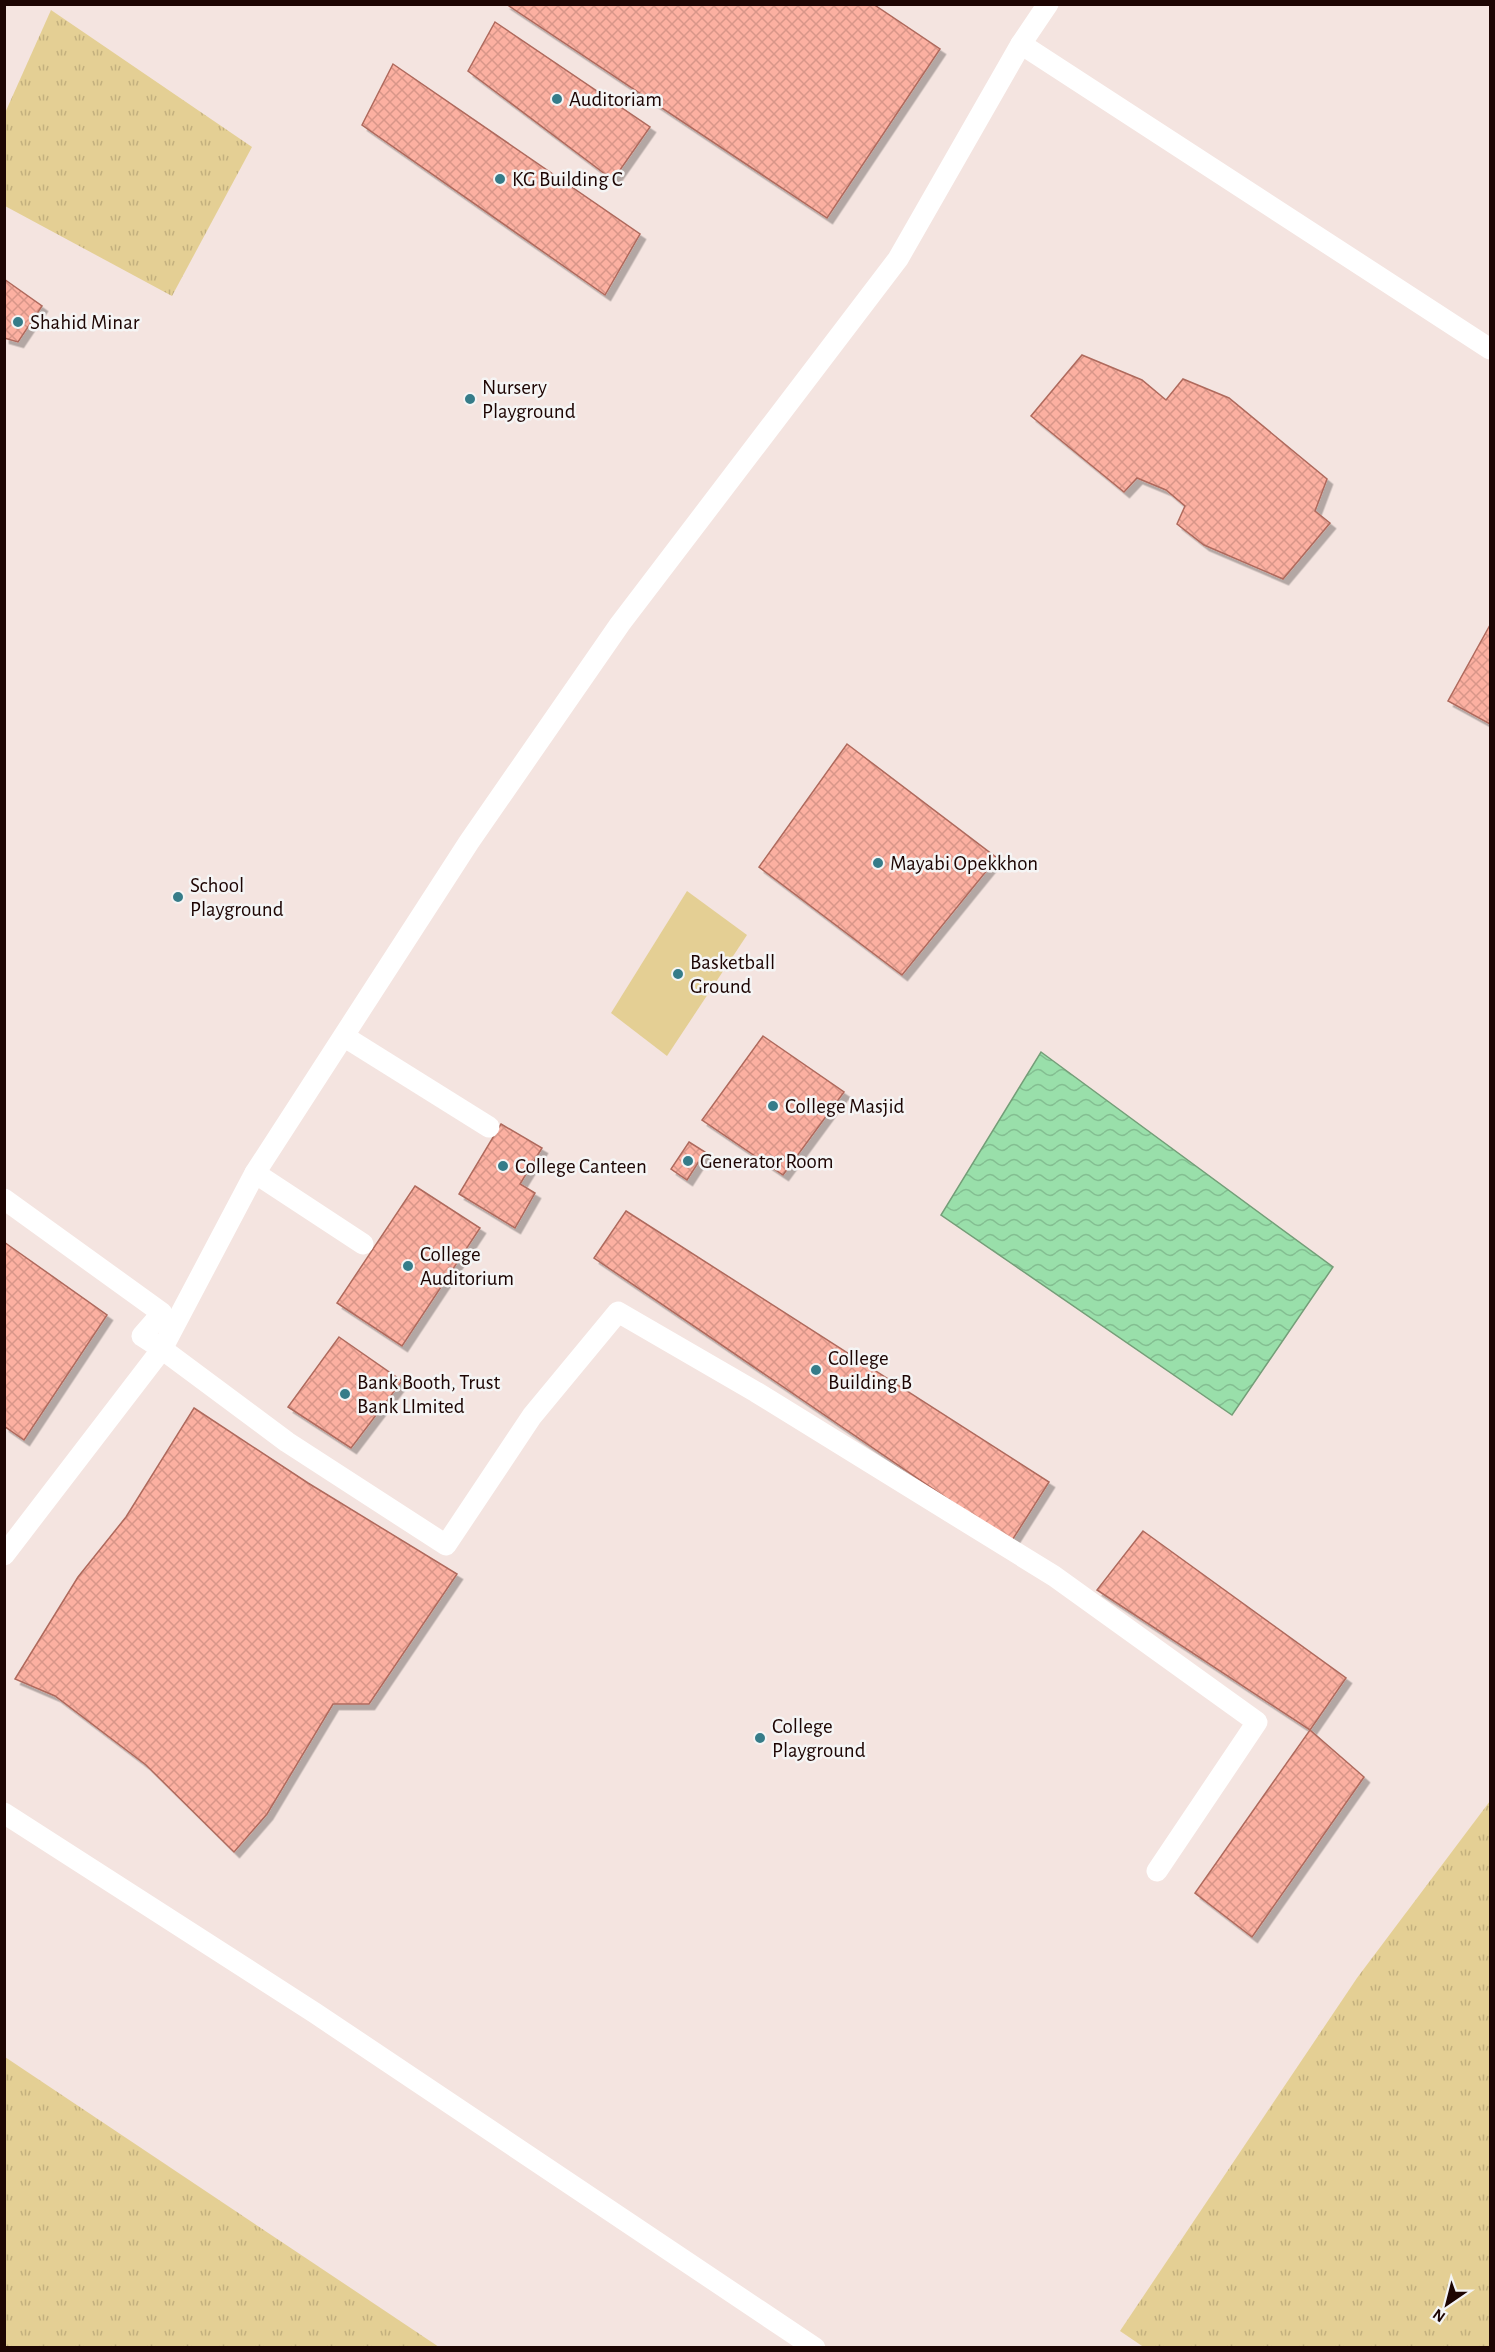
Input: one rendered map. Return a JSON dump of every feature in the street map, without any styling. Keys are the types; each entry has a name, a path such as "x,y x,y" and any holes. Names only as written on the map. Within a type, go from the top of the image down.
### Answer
{"lane":[{"path":"4,1555 162,1349 255,1173 469,842 620,624 897,259 1022,44 1048,4"},
{"path":"1022,44 1491,349"},
{"path":"345,1037 489,1127"},
{"path":"255,1173 363,1244"},
{"path":"4,1198 162,1313 142,1336 287,1442 446,1545 532,1416 618,1312 756,1392 1053,1576 1257,1722 1157,1871"},
{"path":"4,1813 315,2013 814,2348"}],"green space":[{"path":"51,10 252,147 172,296 5,206 5,113"},
{"name":"Basketball Ground","path":"687,891 747,935 667,1056 611,1013"},
{"path":"1490,1801 1490,2347 1145,2348 1120,2331 1357,1978"},
{"path":"5,2057 439,2347 5,2347"}],"water":[{"path":"1041,1052 1333,1267 1232,1415 941,1215"}],"building":[{"path":"506,4 873,4 940,49 827,218"},
{"name":"Auditoriam","path":"495,22 650,127 613,180 468,71"},
{"name":"KG Building C","path":"393,64 640,234 605,295 362,125"},
{"name":"Shahid Minar","path":"4,279 42,306 18,342 4,338"},
{"path":"1082,355 1142,380 1166,400 1183,379 1229,398 1327,479 1315,511 1330,523 1283,579 1204,545 1177,524 1185,506 1166,490 1137,478 1124,492 1031,416"},
{"path":"1490,625 1490,724 1448,701"},
{"name":"Mayabi Opekkhon","path":"847,744 997,858 902,975 759,867"},
{"name":"College Masjid","path":"763,1036 844,1092 783,1175 702,1120"},
{"name":"College Canteen","path":"501,1124 542,1148 520,1184 535,1193 515,1228 459,1194"},
{"name":"Generator Room","path":"689,1142 705,1152 687,1180 671,1169"},
{"name":"College Auditorium","path":"415,1186 480,1228 402,1346 337,1303"},
{"name":"College Building B","path":"626,1211 1049,1482 1011,1542 594,1258"},
{"path":"4,1242 107,1315 24,1440 4,1426"},
{"name":"Bank Booth, Trust Bank LImited","path":"339,1337 402,1381 351,1448 288,1407"},
{"path":"194,1408 308,1483 457,1574 369,1704 333,1704 267,1814 234,1852 146,1765 55,1696 15,1679 78,1577 126,1517"},
{"path":"1143,1531 1346,1678 1310,1730 1097,1590"},
{"path":"1310,1730 1364,1777 1252,1937 1195,1893"}],"place":[{"name":"Auditoriam","path":"557,99"},
{"name":"KG Building C","path":"500,179"},
{"name":"Shahid Minar","path":"18,322"},
{"name":"Nursery Playground","path":"470,399"},
{"name":"Mayabi Opekkhon","path":"878,863"},
{"name":"School Playground","path":"178,897"},
{"name":"Basketball Ground","path":"678,974"},
{"name":"College Masjid","path":"773,1106"},
{"name":"Generator Room","path":"688,1161"},
{"name":"College Canteen","path":"503,1166"},
{"name":"College Auditorium","path":"408,1266"},
{"name":"College Building B","path":"816,1370"},
{"name":"Bank Booth, Trust Bank LImited","path":"345,1394"},
{"name":"College Playground","path":"760,1738"}]}
